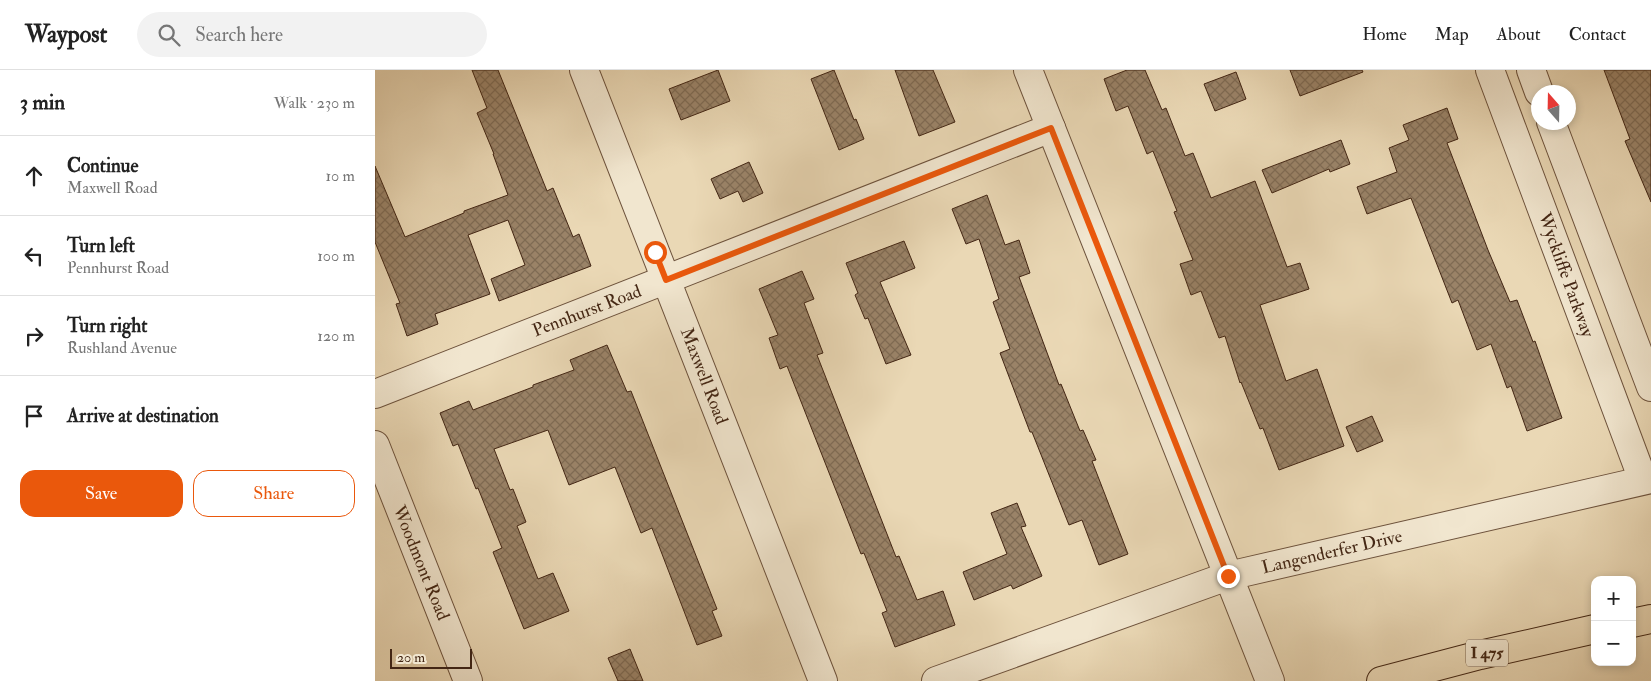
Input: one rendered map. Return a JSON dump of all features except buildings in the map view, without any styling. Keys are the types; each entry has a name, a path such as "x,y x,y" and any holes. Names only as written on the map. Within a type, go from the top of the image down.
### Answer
{"highway":[{"path":"1636,621 1651,619"},
{"name":"I 475","path":"1381,681 1481,655 1591,630"}],"street":[{"name":"Maxwell Road","path":"584,70 823,681"},
{"path":"1028,70 1270,681"},
{"name":"Wyckliffe Parkway","path":"1490,70 1647,479"},
{"path":"1531,70 1536,85"},
{"name":"Pennhurst Road","path":"375,394 1051,128"},
{"path":"1554,130 1651,387"},
{"name":"Woodmont Road","path":"375,445 468,681"},
{"name":"Langenderfer Drive","path":"935,681 1228,576 1647,479"}],"route":[{"path":"655,252 666,280 1051,128 1228,576"}]}
